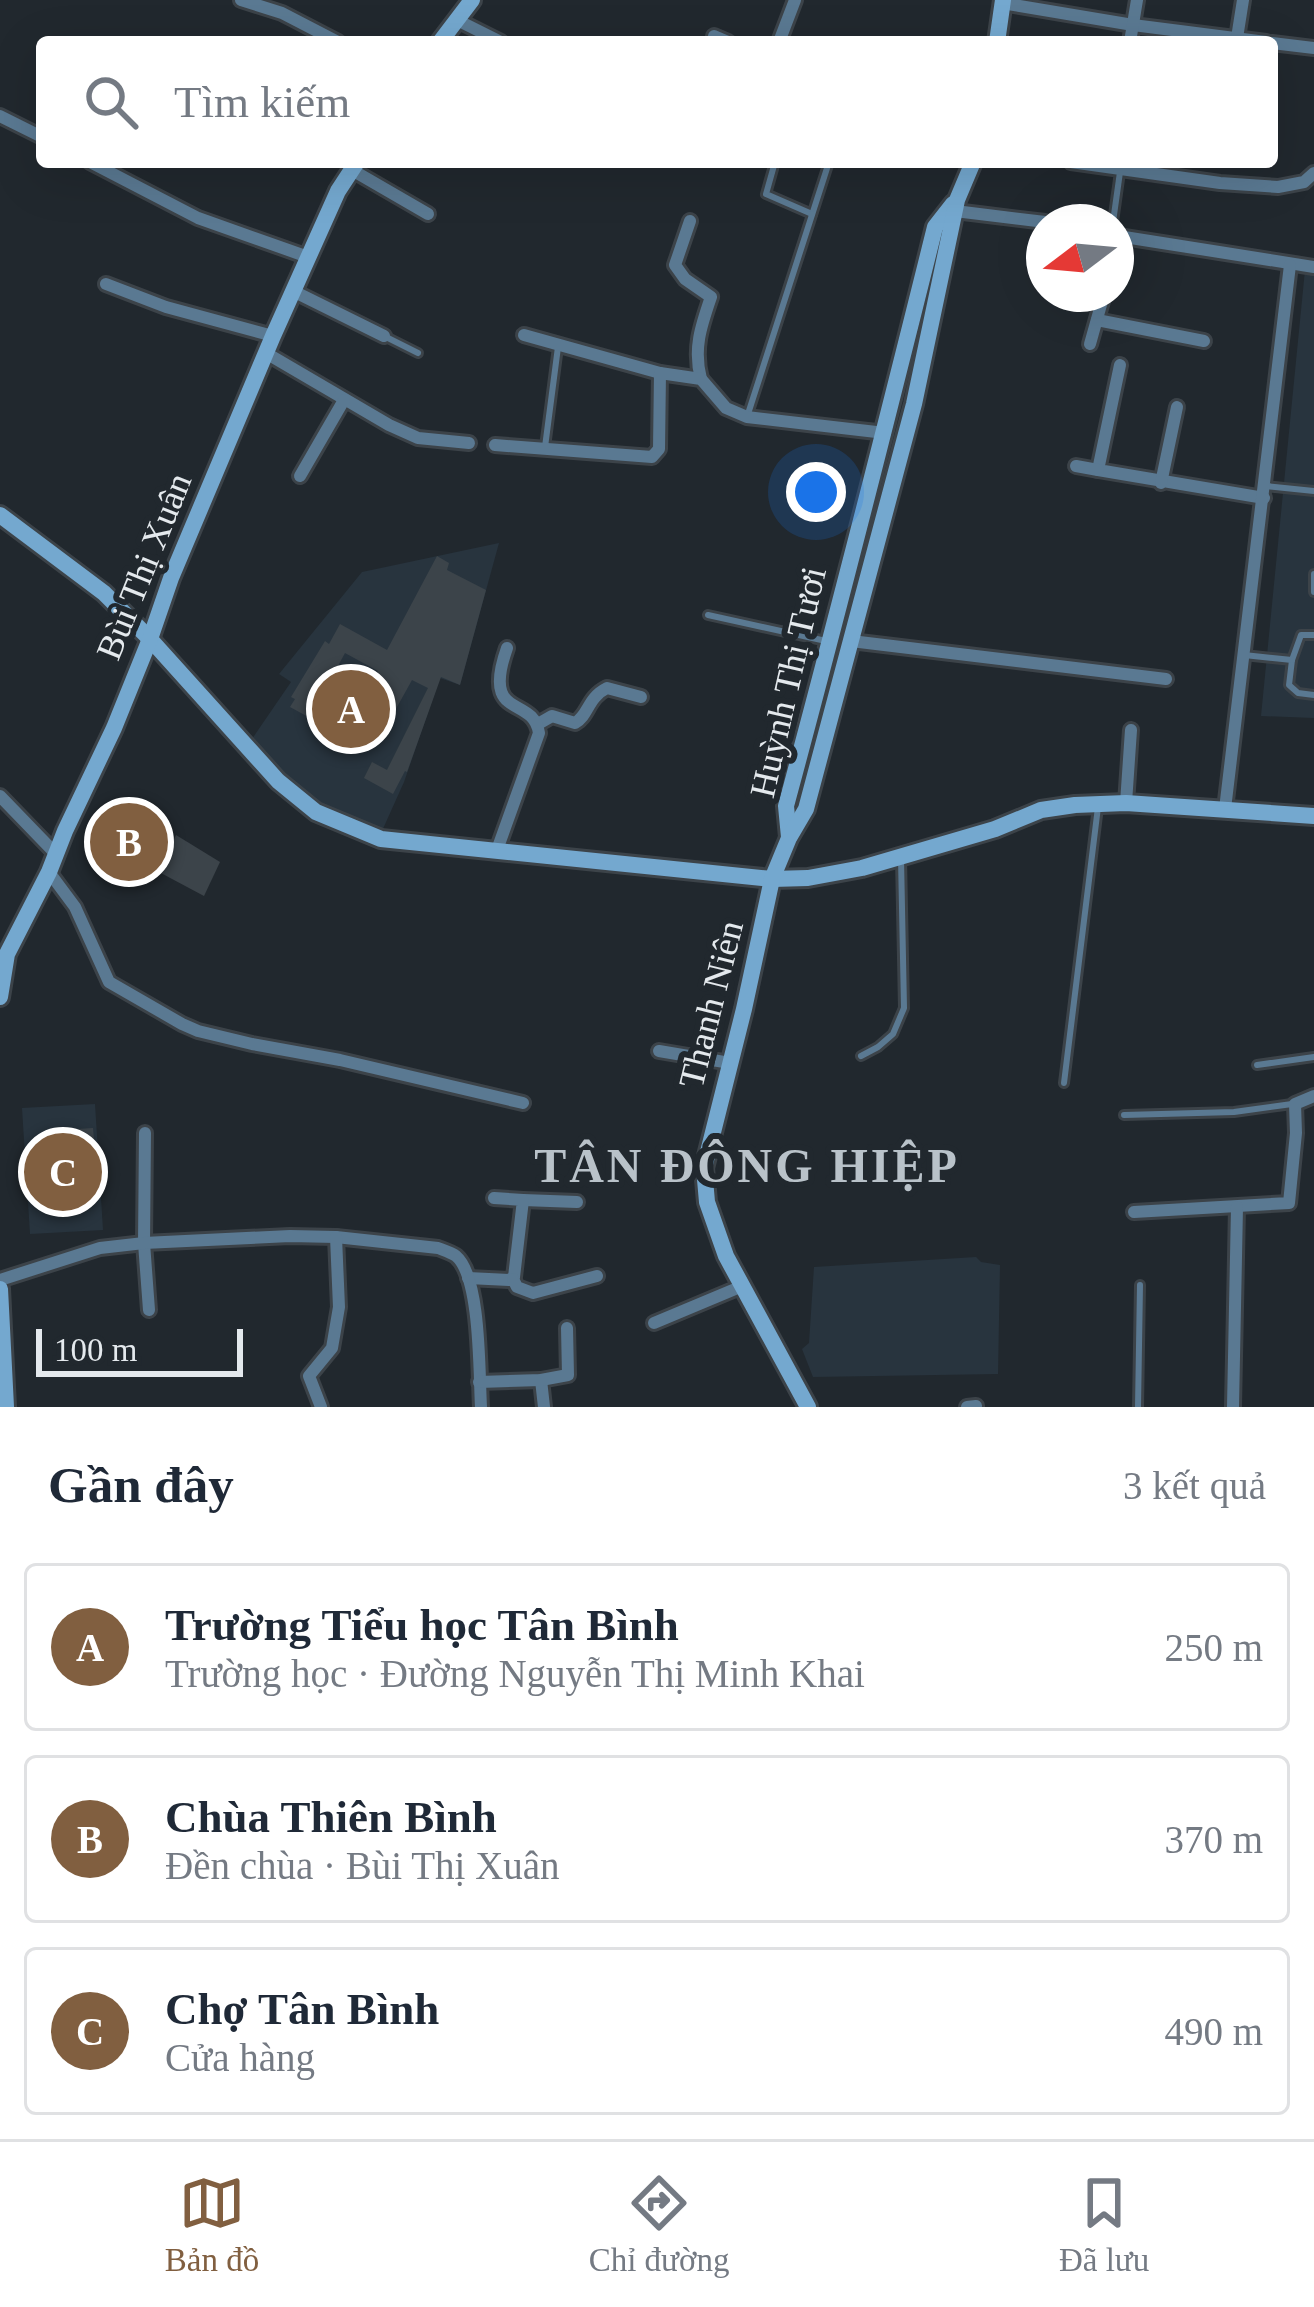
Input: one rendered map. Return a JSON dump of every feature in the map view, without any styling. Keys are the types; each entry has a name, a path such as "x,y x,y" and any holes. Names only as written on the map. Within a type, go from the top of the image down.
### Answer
{"main road":[{"path":"445,36 472,0"},
{"path":"999,36 1003,2"},
{"name":"Bùi Thị Xuân","path":"0,997 4,956 49,872 150,639 269,344 353,168"},
{"name":"Huỳnh Thị Tươi","path":"772,879 806,809 924,361 956,205 971,168"},
{"name":"Huỳnh Thị Tươi","path":"789,838 786,806 935,227 956,205"},
{"path":"0,514 104,593 278,781 316,812 381,839 772,879 862,868 995,829 1041,810 1098,803 1314,816"},
{"path":"810,718 829,722"},
{"name":"Thanh Niên","path":"772,879 704,1183 716,1232 740,1287 808,1407"},
{"path":"0,1289 6,1407"}],"street":[{"path":"241,0 282,13 326,36"},
{"path":"781,36 795,0"},
{"path":"1131,36 1137,0"},
{"path":"1237,36 1243,0"},
{"path":"1003,2 1221,36"},
{"path":"457,20 489,36"},
{"path":"1278,43 1314,48"},
{"path":"0,116 36,134"},
{"path":"102,168 199,218 308,257"},
{"path":"357,168 428,214"},
{"path":"1126,168 1278,187 1304,182 1314,173"},
{"path":"956,205 1026,218"},
{"path":"690,220 675,265 710,297 696,361 701,379 726,408 747,417 885,433"},
{"path":"1134,243 1314,267"},
{"path":"1225,809 1290,266"},
{"path":"106,284 269,344 344,400 418,438 470,443"},
{"path":"293,291 385,336"},
{"path":"1090,344 1098,312"},
{"path":"1096,320 1204,341"},
{"path":"524,335 660,373 701,379"},
{"path":"1098,470 1120,365"},
{"path":"495,445 652,457 659,449 660,373"},
{"path":"300,476 344,400"},
{"path":"1161,483 1177,407"},
{"path":"1076,466 1161,483 1265,492"},
{"path":"851,641 1166,679"},
{"path":"497,850 536,747 538,724 508,704 502,694 499,670 507,648"},
{"path":"538,724 552,716 575,723 581,720 597,693 607,688 640,697"},
{"path":"1126,803 1131,730"},
{"path":"0,796 56,854"},
{"path":"49,872 75,908 110,982 182,1024 252,1044 523,1103"},
{"path":"659,1051 730,1063"},
{"path":"1134,1212 1289,1203 1295,1104 1314,1096"},
{"path":"145,1133 149,1310"},
{"path":"494,1198 577,1202"},
{"path":"524,1200 513,1279 517,1287 533,1294 597,1276"},
{"path":"1233,1407 1237,1207"},
{"path":"0,1280 100,1248 144,1243 290,1236 438,1248 454,1254 468,1278 476,1318 481,1407"},
{"path":"321,1407 309,1376 332,1348 339,1307 336,1237"},
{"path":"468,1278 513,1279"},
{"path":"654,1323 740,1287"},
{"path":"479,1382 568,1376 567,1328"},
{"path":"541,1380 544,1407"}],"lane":[{"path":"773,168 766,194 812,214"},
{"path":"747,417 827,168"},
{"path":"1113,204 1114,168"},
{"path":"385,336 418,353"},
{"path":"545,447 559,343"},
{"path":"1265,492 1314,491"},
{"path":"1314,574 1314,592"},
{"path":"708,615 830,641"},
{"path":"1314,634 1300,635 1289,685 1298,693 1314,695"},
{"path":"1244,655 1292,660"},
{"path":"1064,1083 1098,803"},
{"path":"861,1056 893,1034 904,1008 902,854"},
{"path":"1257,1065 1314,1057"},
{"path":"1124,1115 1234,1112 1295,1104"},
{"path":"1138,1407 1140,1285"}],"shaded area":[{"path":"1305,270 1314,271 1314,718 1261,716"},
{"path":"499,543 460,685 440,678 382,831 320,805 283,775 252,739 291,682 279,674 362,572"},
{"path":"95,1104 103,1230 30,1234 22,1108"},
{"path":"976,1257 1000,1265 998,1374 813,1377 802,1349 809,1343 814,1267"}],"building":[{"path":"437,556 449,563 447,570 486,590 460,685 441,677 407,772 393,794 364,778 372,762 387,770 428,688 412,680 377,743 357,732 367,713 357,708 378,671 345,653 325,690 337,696 321,724 290,707 295,699 291,697 340,624 387,650"},
{"path":"176,835 220,862 204,896 159,872"},
{"path":"93,1128 99,1196 53,1201 47,1131"}],"place":[{"name":"Trường Tiểu học Tân Bình","path":"351,709"},
{"name":"Chùa Thiên Bình","path":"129,842"},
{"name":"Chợ Tân Bình","path":"63,1172"}],"district":[{"name":"TÂN ĐÔNG HIỆP","path":"747,1165"}]}
